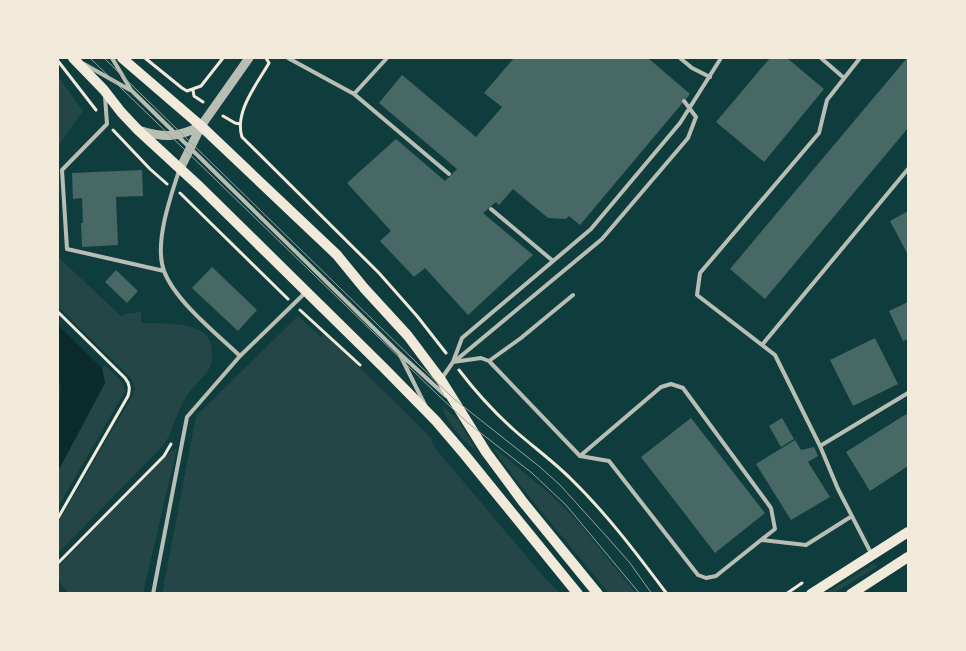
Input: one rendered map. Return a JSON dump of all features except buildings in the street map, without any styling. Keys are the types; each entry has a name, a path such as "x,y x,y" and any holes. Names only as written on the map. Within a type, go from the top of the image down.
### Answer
{"main road":[{"path":"74,58 138,130 384,368 431,416 578,594"},
{"path":"122,58 201,126 337,255 408,336 441,380 491,460 598,594"},
{"path":"811,594 908,532"},
{"path":"851,594 908,557"}],"street":[{"path":"180,169 201,126 249,58"},
{"path":"138,130 162,136 177,135 201,126"}],"lane":[{"path":"74,58 131,90"},
{"path":"112,58 131,90 399,353 459,407"},
{"path":"288,58 354,94 449,174"},
{"path":"354,94 387,58"},
{"path":"680,58 692,68 710,76"},
{"path":"441,380 453,362 462,338 591,229 680,123 721,58"},
{"path":"821,58 844,78"},
{"path":"860,58 827,100 820,133 700,273 697,295 775,355 820,446 838,489 872,555"},
{"path":"104,90 107,124 62,170 67,249 164,271"},
{"path":"453,362 602,239 688,138 696,117 684,101"},
{"path":"180,169 162,238 161,255 164,271 181,299 240,356"},
{"path":"762,345 908,169"},
{"path":"492,209 553,261"},
{"path":"153,594 187,417 240,356 306,292"},
{"path":"489,361 574,295"},
{"path":"399,353 431,416"},
{"path":"453,362 481,358 489,361 580,456 609,461 698,575 706,578 716,576 775,529 771,508 683,388 671,384 661,387 580,456"},
{"path":"820,446 908,393"},
{"path":"761,540 806,544 852,516"}],"path":[{"path":"145,58 187,91 193,90 204,83 223,58"},
{"path":"266,58 268,63 244,108 240,124 241,133 245,141 379,273 417,316 477,393 498,415 554,463 594,502 667,594"},
{"path":"193,90 194,96"},
{"path":"235,124 240,124"},
{"path":"241,145 245,141"},
{"path":"183,195 192,207 362,366"},
{"path":"375,277 379,273"},
{"path":"58,312 125,378 129,386 128,396 58,518"},
{"path":"58,563 164,456 172,442"}],"shaded area":[{"path":"58,76 83,111 58,146"},
{"path":"58,257 121,316 141,312 141,323 174,324 196,329 205,334 210,342 212,362 204,376 187,395 169,436 157,452 58,553 58,523 134,393 135,388 131,378 58,307"},
{"path":"298,316 321,337 325,333 430,437 435,448 543,576 560,593 162,594 196,416"},
{"path":"58,325 102,368 105,383 58,471 58,415 61,387 58,377"},
{"path":"105,365 123,383 125,391 58,507 58,471 105,383 102,368"},
{"path":"442,406 458,420 476,450 456,431 447,418"},
{"path":"492,446 550,494 576,520 636,593 609,593 531,499"},
{"path":"177,448 143,593 68,593 58,580 58,567 171,451"},
{"path":"875,563 877,567 834,593 826,593 866,568 870,568 869,566"}],"tram line":[{"path":"90,58 438,395 468,423 532,473 566,505 640,594"},
{"path":"104,58 454,399 560,485 630,563 652,594"}]}
